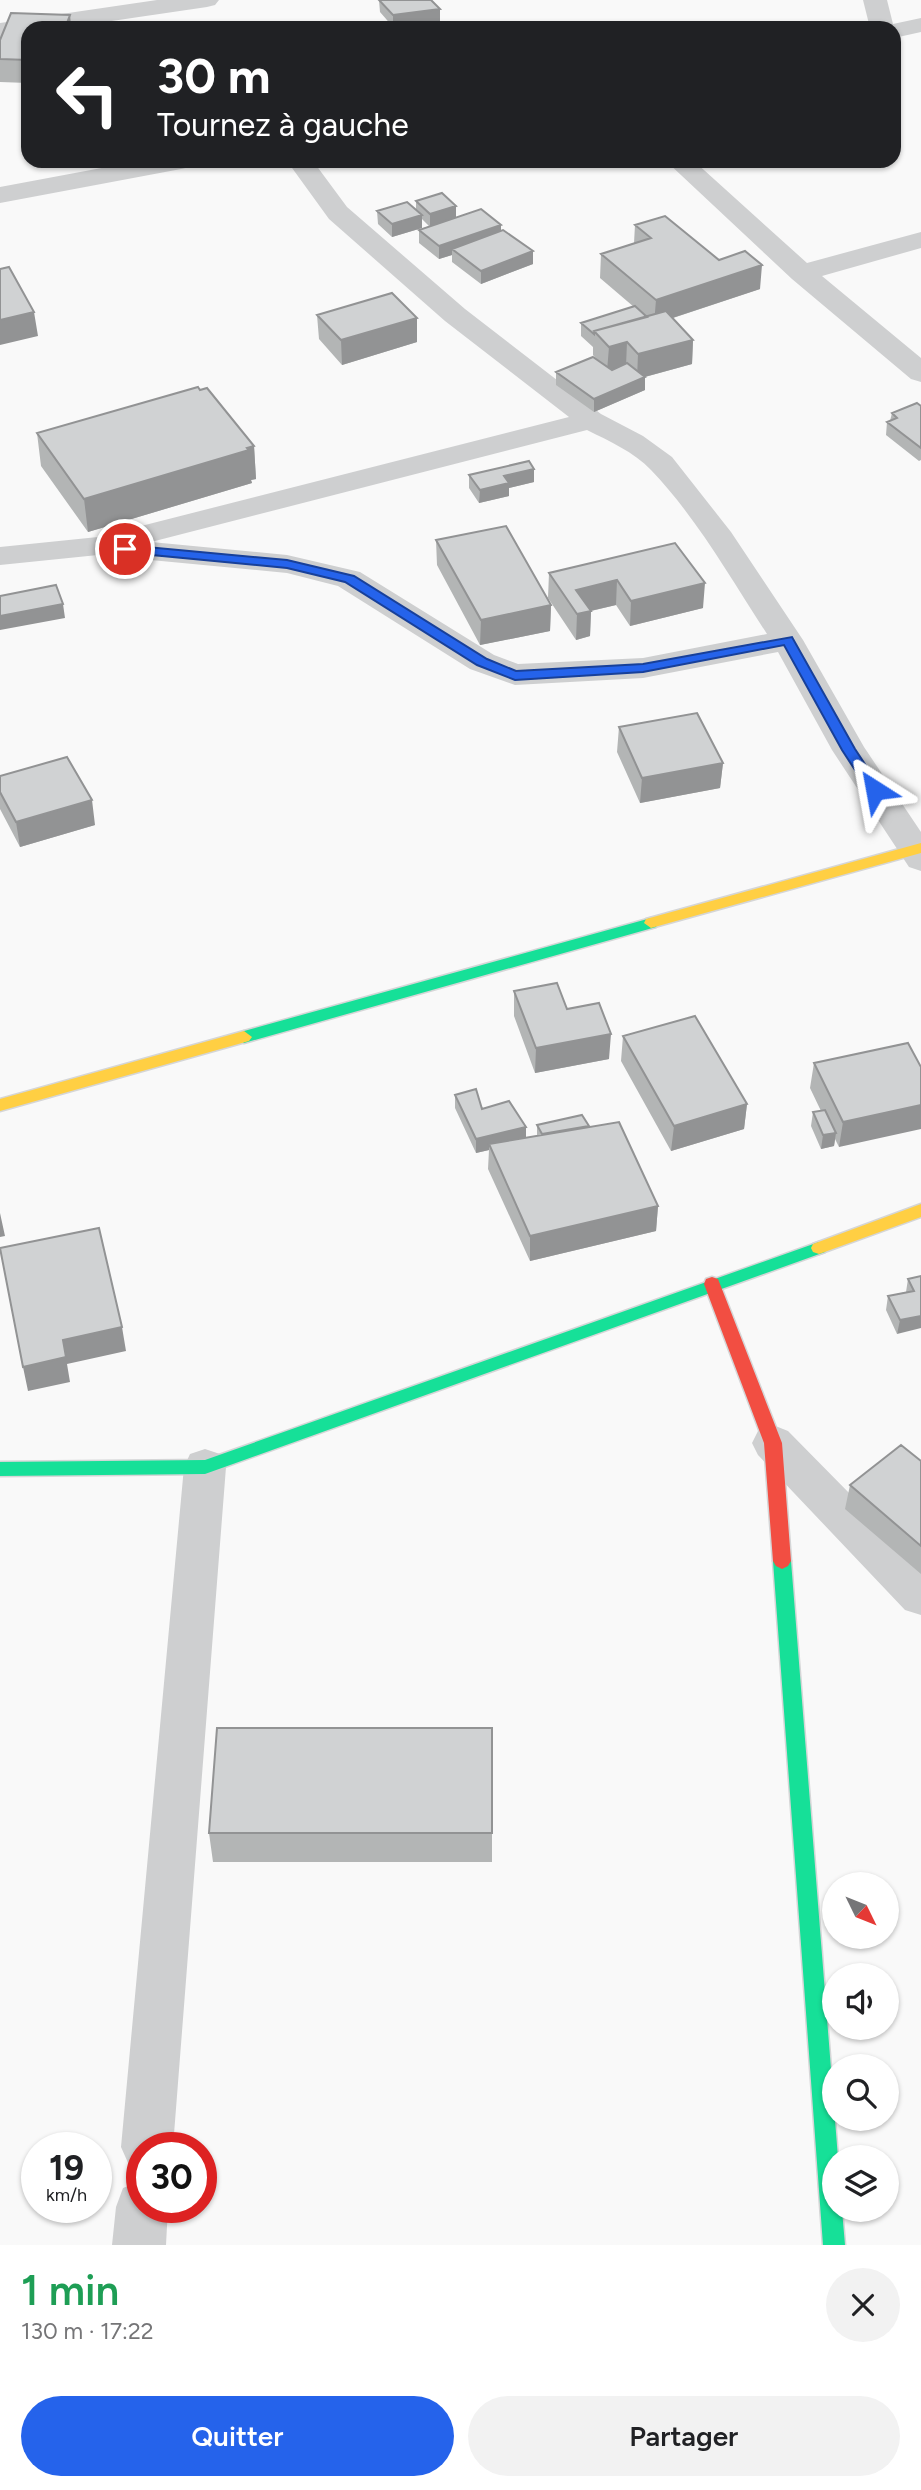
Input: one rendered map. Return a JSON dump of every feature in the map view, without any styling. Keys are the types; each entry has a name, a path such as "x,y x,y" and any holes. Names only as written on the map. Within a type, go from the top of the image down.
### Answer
{"street":[{"path":"54,21 161,3 207,0"},
{"path":"875,0 880,21"},
{"path":"161,3 175,21"},
{"path":"901,29 921,25"},
{"path":"0,30 21,26"},
{"path":"0,195 144,168"},
{"path":"0,1105 919,852 849,750 788,640 720,539 661,463 633,442 591,420 455,315 348,222 306,168"},
{"path":"687,168 802,273 921,373"},
{"path":"802,273 921,240"},
{"path":"0,556 98,546 591,420"},
{"path":"98,546 287,564 349,579 482,662 515,676 643,668 788,640"},
{"path":"0,1469 205,1467 712,1284 868,1232 921,1210"},
{"path":"712,1284 773,1443 834,2245"},
{"path":"773,1443 921,1596"},
{"path":"148,2132 205,1467"},
{"path":"139,2245 141,2223"}],"building":[{"path":"379,0 431,0 440,9 393,15"},
{"path":"11,13 70,15 68,21 21,21 21,60 0,59 0,40"},
{"path":"442,193 456,206 430,214 416,201"},
{"path":"407,202 422,215 392,224 377,211"},
{"path":"481,209 501,225 439,246 419,230"},
{"path":"665,216 719,260 745,251 762,265 656,300 601,254 651,238 635,225"},
{"path":"503,230 533,251 481,271 452,249"},
{"path":"9,267 34,312 0,320 0,269"},
{"path":"392,293 417,318 341,340 317,315"},
{"path":"635,306 647,317 594,331 594,334 581,323"},
{"path":"666,311 693,340 638,354 627,342 609,347 594,331"},
{"path":"593,357 612,370 627,363 645,377 594,399 556,372"},
{"path":"198,387 200,390 207,388 254,446 247,448 249,450 84,499 37,433"},
{"path":"917,403 921,406 921,448 887,422 897,418 892,413"},
{"path":"529,461 534,469 504,476 509,483 480,490 469,475"},
{"path":"506,526 551,605 481,620 436,540"},
{"path":"675,543 705,583 631,601 617,580 576,590 591,611 577,614 549,573"},
{"path":"56,585 63,604 0,616 0,596"},
{"path":"697,713 723,763 642,778 619,727"},
{"path":"67,757 92,800 16,822 0,792 0,776"},
{"path":"557,983 567,1009 599,1003 611,1034 536,1048 514,991"},
{"path":"695,1016 747,1104 674,1126 623,1036"},
{"path":"908,1043 921,1067 921,1105 843,1122 814,1063"},
{"path":"476,1089 482,1109 509,1101 526,1127 476,1139 455,1095"},
{"path":"825,1110 836,1133 823,1135 813,1112"},
{"path":"582,1115 589,1126 542,1134 537,1125"},
{"path":"619,1122 658,1206 530,1236 489,1144"},
{"path":"99,1228 122,1327 63,1340 66,1357 23,1367 0,1248"},
{"path":"921,1276 921,1316 900,1320 888,1296 914,1291 908,1279"},
{"path":"901,1445 921,1461 921,1546 850,1485"},
{"path":"217,1728 492,1728 492,1833 209,1833"}],"traffic: fast":[{"path":"244,1037 651,923"},
{"path":"0,1469 205,1467 819,1248"},
{"path":"782,1561 834,2245"}],"traffic: slow":[{"path":"651,923 921,848"},
{"path":"0,1105 244,1037"},
{"path":"819,1248 921,1210"}],"traffic: jam":[{"path":"712,1284 773,1443 782,1561"}],"route":[{"path":"125,549 287,564 349,579 482,662 515,676 643,668 788,640 849,750 875,790"}]}
